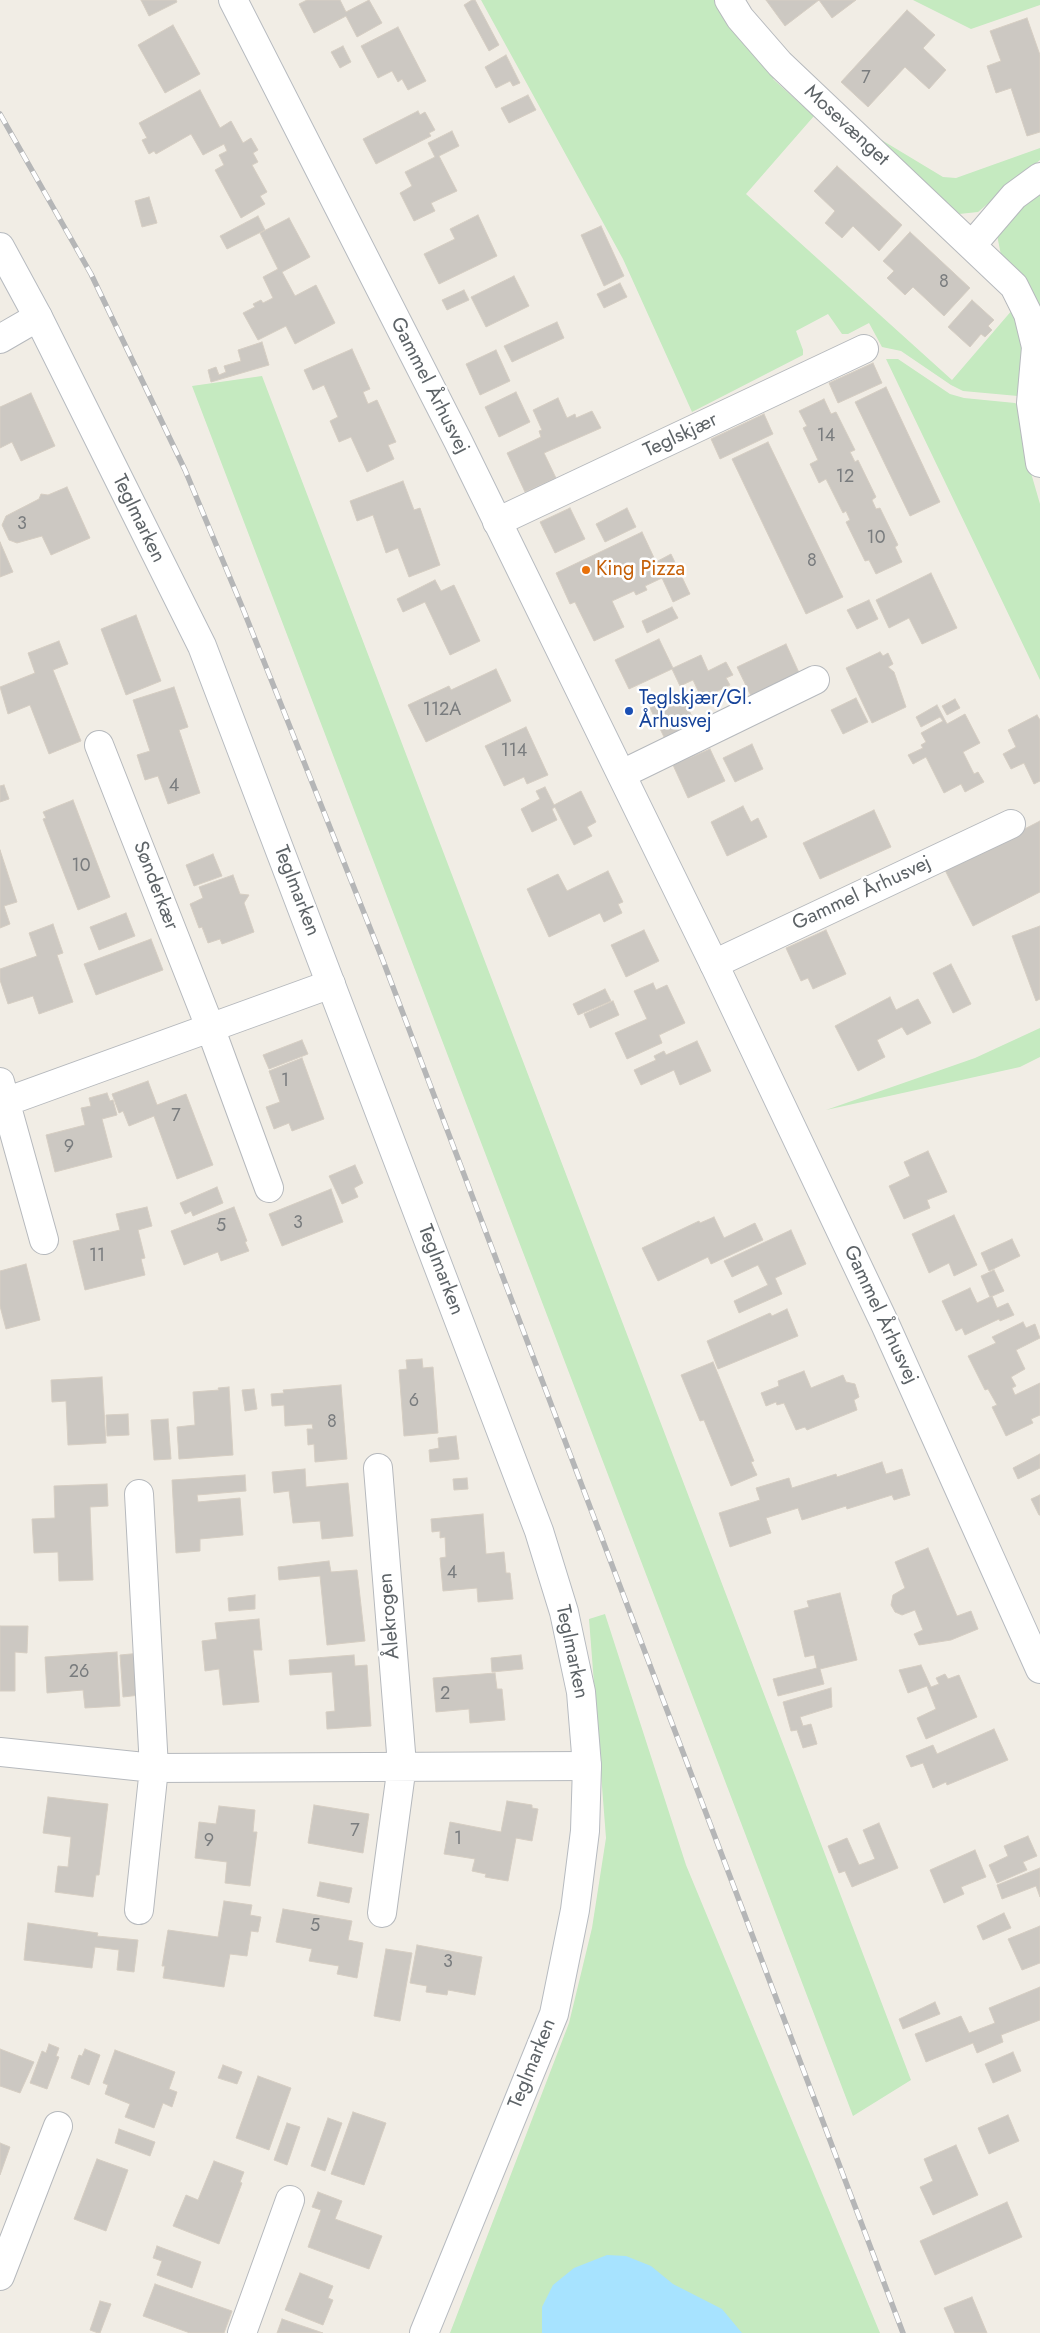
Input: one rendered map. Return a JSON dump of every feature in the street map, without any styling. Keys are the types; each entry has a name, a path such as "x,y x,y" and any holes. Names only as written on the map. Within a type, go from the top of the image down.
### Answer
{"street":[{"name":"Gammel Århusvej","path":"232,0 497,522 714,964 885,1324 1040,1669"},
{"name":"Mosevænget","path":"729,0 740,18 780,64 972,244 1014,286 1028,314 1036,347 1031,403 1040,464"},
{"path":"972,244 1014,196 1040,177"},
{"name":"Teglmarken","path":"0,247 38,317 202,646 539,1531 564,1612 581,1692 587,1766 585,1831 575,1910 554,2014 424,2333"},
{"path":"0,339 38,317"},
{"name":"Teglskjær","path":"497,522 864,350"},
{"path":"622,774 814,680"},
{"name":"Sønderkær","path":"100,745 210,1027 270,1188"},
{"name":"Gammel Århusvej","path":"714,964 1011,824"},
{"path":"44,1240 2,1096 210,1027 331,984"},
{"name":"Ålekrogen","path":"378,1468 402,1765 382,1913"},
{"path":"139,1494 154,1768 139,1910"},
{"path":"0,1752 154,1768 402,1765 587,1766"},
{"path":"0,2276 58,2126"},
{"path":"242,2333 290,2200"}],"green space":[{"path":"481,0 718,0 749,50 754,46 778,73 773,79 814,116 746,194 952,380 1013,309 1024,335 1018,396 963,391 901,351 882,347 869,323 848,334 842,334 828,314 796,331 803,355 692,412 623,259"},
{"path":"913,0 1040,0 1040,5 971,29"},
{"path":"865,130 943,177 956,178 1040,148 1040,160 978,212 959,214 952,211"},
{"path":"1040,185 1040,307 1035,306 1001,255 997,235"},
{"path":"886,359 898,359 950,394 964,398 1015,403 1022,408 1027,459 1040,504 1040,680"},
{"path":"262,376 911,2080 853,2116 192,386"},
{"path":"1040,1028 1040,1057 1020,1067 826,1110 975,1058"},
{"path":"605,1614 686,1865 880,2333 450,2333 569,2023 592,1928 606,1838 589,1619"}],"water":[{"path":"607,2255 626,2256 651,2266 673,2284 722,2309 742,2333 542,2333 542,2307 553,2285 574,2268"}],"building":[{"path":"141,0 176,0 177,2 149,16"},
{"path":"307,0 340,0 346,12 369,0 382,23 357,37 346,16 314,33 299,4"},
{"path":"475,0 499,45 489,51 464,5"},
{"path":"766,0 819,0 785,26"},
{"path":"819,0 856,0 832,18"},
{"path":"907,10 935,35 923,48 946,70 929,89 905,67 868,107 841,82"},
{"path":"1027,18 1040,55 1040,132 1027,136 1011,88 996,93 987,66 1001,61 990,31"},
{"path":"173,25 200,74 165,93 138,45"},
{"path":"398,27 426,81 408,90 402,79 398,82 392,71 378,78 361,46"},
{"path":"343,46 351,62 340,68 331,52"},
{"path":"506,55 520,83 513,86 510,81 496,88 485,67"},
{"path":"200,90 220,128 231,121 243,143 251,138 258,150 253,153 258,162 252,165 267,192 260,196 265,204 241,218 215,170 224,165 219,155 227,151 224,144 203,155 191,134 156,154 154,151 149,154 142,140 147,138 139,123"},
{"path":"528,95 536,110 509,123 501,108"},
{"path":"418,111 420,115 425,112 435,130 429,133 431,136 376,164 363,139"},
{"path":"452,131 459,146 439,156 457,191 431,203 435,211 414,221 400,193 412,186 405,172 435,157 428,143"},
{"path":"837,166 902,225 879,251 853,226 842,238 825,223 835,211 814,191"},
{"path":"149,197 157,223 142,227 135,201"},
{"path":"478,215 497,256 439,284 424,254 455,239 450,229"},
{"path":"258,216 265,230 227,249 220,236"},
{"path":"289,218 310,257 282,272 295,296 316,285 335,323 295,344 286,326 258,340 243,313 255,307 253,304 261,300 263,303 273,298 263,277 278,269 260,233"},
{"path":"601,226 624,276 604,286 581,235"},
{"path":"910,232 970,288 944,316 913,287 905,295 887,278 894,271 883,261"},
{"path":"514,276 529,306 486,327 471,297"},
{"path":"620,283 627,297 604,308 597,294"},
{"path":"464,290 469,300 447,310 442,300"},
{"path":"972,300 994,320 988,326 992,330 985,337 981,334 970,347 948,327"},
{"path":"557,322 564,338 512,362 504,346"},
{"path":"262,342 269,365 211,382 208,370 216,367 219,375 226,372 224,366 241,361 238,350"},
{"path":"352,349 370,389 363,392 368,404 377,400 396,442 388,445 394,459 367,472 351,437 339,442 330,421 338,417 324,385 313,390 304,370"},
{"path":"496,350 510,381 480,395 466,364"},
{"path":"873,363 882,383 838,403 829,383"},
{"path":"886,387 940,502 910,516 855,402"},
{"path":"516,392 530,422 499,437 485,407"},
{"path":"31,393 55,446 21,461 12,442 0,448 0,407"},
{"path":"558,398 567,418 575,414 576,418 592,411 601,428 544,453 556,478 525,492 507,453 541,437 539,431 542,430 533,410"},
{"path":"824,399 831,414 836,412 855,450 850,452 855,462 858,460 876,497 872,500 876,509 880,508 898,545 895,547 902,562 876,574 869,560 865,561 846,522 850,520 846,511 843,513 826,479 819,483 810,464 818,460 803,428 807,426 799,411"},
{"path":"764,414 773,434 720,459 711,439"},
{"path":"768,442 843,597 806,614 732,459"},
{"path":"403,481 414,510 420,508 440,565 409,577 398,548 386,553 373,515 357,521 350,501"},
{"path":"67,487 90,538 51,555 42,536 17,543 9,540 2,525 6,516 39,499 41,494 48,495"},
{"path":"570,508 585,539 555,553 540,522"},
{"path":"627,508 636,527 605,542 596,524"},
{"path":"642,532 656,562 671,554 690,594 673,602 662,578 645,586 647,590 636,595 634,591 612,601 624,627 594,641 575,602 570,604 556,573"},
{"path":"0,542 13,572 0,577"},
{"path":"931,573 957,628 922,644 909,618 889,628 876,600"},
{"path":"435,580 441,591 454,585 480,641 450,655 425,602 403,612 397,599"},
{"path":"869,600 878,619 857,629 847,610"},
{"path":"672,607 678,618 647,633 642,621"},
{"path":"136,615 161,681 126,695 101,629"},
{"path":"659,639 673,668 701,655 708,671 726,662 733,675 726,678 730,685 702,699 693,680 680,686 672,669 629,689 615,660"},
{"path":"59,641 68,664 53,670 81,741 49,754 30,705 8,714 0,687 35,673 28,653"},
{"path":"786,644 801,677 753,700 737,667"},
{"path":"880,652 883,656 888,653 893,664 888,667 894,672 906,707 872,723 846,668"},
{"path":"496,669 511,701 426,742 408,705 449,686 451,690"},
{"path":"174,687 188,727 179,730 200,793 168,804 158,776 145,780 137,755 150,751 133,700"},
{"path":"681,693 695,723 664,737 650,708"},
{"path":"856,698 868,722 843,734 831,710"},
{"path":"955,699 960,708 947,715 942,706"},
{"path":"937,705 947,724 965,714 980,743 963,752 974,774 978,772 984,782 965,792 961,784 944,793 926,757 913,764 908,755 923,748 921,745 926,742 921,733 943,721 940,717 921,727 916,717"},
{"path":"1037,715 1040,720 1040,781 1034,784 1024,763 1011,769 1003,754 1016,747 1008,730"},
{"path":"526,727 548,775 527,784 524,777 504,786 485,746"},
{"path":"752,744 763,769 735,782 723,758"},
{"path":"710,749 725,781 688,798 673,765"},
{"path":"4,785 9,799 0,802 0,786"},
{"path":"545,787 554,805 581,791 596,822 587,827 592,836 574,845 555,807 552,809 557,820 532,832 521,809 540,799 536,791"},
{"path":"73,800 110,897 78,910 43,819 46,818 43,812"},
{"path":"743,806 751,822 758,818 767,837 727,856 711,822"},
{"path":"874,810 891,847 820,879 803,843"},
{"path":"1040,821 1040,892 973,926 945,870"},
{"path":"0,850 17,902 4,906 10,924 0,928"},
{"path":"213,854 222,876 194,886 186,865"},
{"path":"608,871 623,902 618,904 622,913 604,922 600,913 549,937 527,889 558,874 567,891"},
{"path":"233,875 240,894 249,895 244,903 254,932 222,944 220,939 208,943 202,927 199,928 190,904 203,898 199,887"},
{"path":"126,913 135,936 99,950 90,927"},
{"path":"53,924 63,953 57,955 73,1002 39,1014 33,996 8,1004 0,980 0,969 37,956 29,933"},
{"path":"1040,926 1040,999 1036,1001 1012,936"},
{"path":"644,930 659,961 626,977 611,945"},
{"path":"826,930 846,974 813,989 808,978 801,981 786,948"},
{"path":"151,939 163,970 96,995 84,964"},
{"path":"951,964 971,1004 953,1013 933,973"},
{"path":"653,983 656,990 667,985 685,1023 659,1035 662,1043 627,1059 615,1033 647,1019 634,991"},
{"path":"605,989 611,1001 578,1015 573,1004"},
{"path":"890,997 896,1010 918,999 931,1023 907,1035 902,1027 877,1040 885,1057 858,1071 835,1026"},
{"path":"613,1001 619,1015 590,1028 584,1014"},
{"path":"302,1040 308,1054 269,1069 263,1055"},
{"path":"697,1041 711,1071 680,1085 674,1070 641,1085 634,1070 656,1060 654,1056 664,1051 666,1055"},
{"path":"302,1058 324,1119 292,1131 289,1123 274,1129 266,1107 280,1102 269,1071"},
{"path":"148,1081 157,1105 186,1094 213,1165 177,1179 154,1116 129,1126 123,1111 119,1113 112,1094"},
{"path":"107,1093 110,1101 113,1100 117,1115 102,1119 112,1157 55,1172 46,1135 85,1125 81,1108 91,1106 89,1098"},
{"path":"928,1151 947,1192 927,1200 930,1208 904,1219 889,1186 910,1176 904,1162"},
{"path":"355,1165 363,1183 354,1188 358,1197 342,1204 329,1176"},
{"path":"217,1187 223,1203 193,1216 191,1211 185,1214 180,1203"},
{"path":"331,1189 343,1222 282,1246 269,1214"},
{"path":"147,1207 152,1226 138,1230 145,1258 141,1259 145,1275 85,1290 73,1241 120,1230 116,1214"},
{"path":"234,1207 249,1251 221,1261 218,1252 184,1265 171,1231"},
{"path":"954,1215 977,1265 954,1276 949,1263 929,1273 912,1234"},
{"path":"714,1217 724,1238 755,1223 763,1240 711,1264 708,1257 658,1281 642,1248 699,1221 700,1223"},
{"path":"791,1230 806,1264 775,1278 782,1294 739,1313 734,1301 768,1285 758,1265 732,1277 724,1261"},
{"path":"1012,1239 1020,1256 989,1271 981,1253"},
{"path":"26,1264 40,1320 6,1329 0,1306 0,1271"},
{"path":"994,1270 1004,1291 990,1297 981,1276"},
{"path":"970,1288 977,1303 992,1296 997,1308 1008,1303 1014,1315 1000,1321 999,1319 965,1335 962,1328 956,1331 942,1301"},
{"path":"787,1309 798,1336 718,1369 707,1341 770,1313 772,1316"},
{"path":"1023,1322 1026,1328 1035,1324 1040,1338 1016,1350 1025,1369 1011,1377 1016,1386 1012,1388 1015,1395 1040,1383 1040,1415 1031,1419 1033,1423 1006,1436 992,1407 997,1405 988,1389 985,1390 968,1356 996,1343 992,1337"},
{"path":"422,1359 423,1368 433,1367 438,1433 404,1436 399,1370 407,1369 406,1360"},
{"path":"713,1362 754,1461 751,1462 757,1475 731,1486 704,1420 700,1421 681,1375"},
{"path":"804,1371 811,1388 843,1375 846,1382 855,1384 859,1397 854,1400 857,1410 807,1430 805,1427 796,1430 784,1403 777,1405 776,1402 766,1406 761,1393 779,1386 778,1381"},
{"path":"102,1377 106,1443 68,1445 66,1401 52,1402 51,1380"},
{"path":"341,1385 347,1459 315,1462 314,1444 308,1445 307,1429 313,1429 312,1424 285,1426 284,1405 272,1406 271,1394 284,1393 283,1390"},
{"path":"229,1387 233,1455 179,1459 177,1427 195,1425 193,1392 219,1390 218,1388"},
{"path":"254,1389 257,1409 245,1411 242,1390"},
{"path":"128,1414 129,1435 107,1436 106,1415"},
{"path":"168,1419 171,1459 154,1460 151,1420"},
{"path":"456,1436 459,1459 430,1462 429,1450 439,1448 438,1438"},
{"path":"1040,1454 1040,1468 1018,1479 1013,1468"},
{"path":"882,1462 886,1474 902,1469 910,1495 894,1500 892,1495 847,1509 846,1506 802,1520 798,1508 766,1518 771,1533 730,1547 719,1513 760,1500 756,1488 789,1478 792,1488 836,1474 837,1477"},
{"path":"305,1469 306,1487 348,1483 353,1536 322,1539 320,1521 293,1523 289,1491 274,1493 272,1472"},
{"path":"245,1475 246,1491 197,1495 198,1502 240,1498 243,1535 200,1539 200,1551 176,1553 172,1480"},
{"path":"467,1478 468,1489 454,1490 453,1479"},
{"path":"107,1484 108,1506 90,1507 93,1580 59,1581 58,1552 34,1553 32,1519 55,1518 54,1486"},
{"path":"1040,1495 1040,1515 1039,1515 1031,1499"},
{"path":"483,1514 486,1554 504,1552 506,1573 510,1573 513,1599 478,1602 477,1588 443,1591 440,1558 446,1557 445,1537 440,1538 440,1531 432,1532 431,1519"},
{"path":"928,1548 957,1616 971,1611 978,1629 951,1640 919,1645 914,1634 923,1630 915,1610 902,1615 895,1612 891,1605 893,1595 905,1588 895,1562"},
{"path":"329,1561 331,1572 357,1570 365,1641 327,1645 320,1576 279,1580 278,1567"},
{"path":"840,1593 857,1660 820,1669 824,1684 778,1696 773,1679 817,1668 814,1655 805,1657 794,1611 809,1607 807,1601"},
{"path":"255,1595 255,1609 229,1611 228,1598"},
{"path":"259,1619 262,1650 253,1650 259,1702 223,1705 219,1669 205,1671 202,1641 217,1639 215,1623"},
{"path":"0,1626 28,1626 27,1653 15,1652 15,1691 0,1691"},
{"path":"117,1652 120,1706 85,1708 83,1690 47,1693 45,1657"},
{"path":"141,1653 140,1695 123,1697 120,1655"},
{"path":"354,1655 355,1666 367,1665 371,1726 327,1729 326,1712 335,1711 332,1672 290,1675 289,1660"},
{"path":"521,1655 523,1669 492,1672 491,1658"},
{"path":"921,1665 931,1687 939,1684 936,1678 945,1674 948,1679 959,1675 977,1717 926,1739 917,1718 936,1709 927,1686 908,1693 899,1670"},
{"path":"495,1673 497,1689 502,1689 505,1720 470,1723 469,1709 436,1712 433,1678"},
{"path":"831,1688 832,1707 800,1717 803,1726 811,1724 817,1744 803,1748 797,1730 791,1731 783,1702"},
{"path":"994,1729 1008,1760 947,1785 946,1782 933,1788 923,1763 911,1767 906,1756 933,1745 937,1754"},
{"path":"48,1797 108,1804 99,1875 96,1875 93,1897 55,1892 58,1866 68,1867 71,1837 43,1833"},
{"path":"507,1801 532,1805 532,1808 538,1809 532,1841 516,1838 508,1881 485,1877 486,1874 472,1871 475,1859 444,1854 450,1822 501,1832"},
{"path":"314,1805 369,1814 363,1853 308,1843"},
{"path":"219,1806 255,1810 253,1832 257,1832 250,1886 225,1883 227,1862 195,1858 199,1822 216,1824"},
{"path":"879,1823 898,1868 852,1887 845,1871 839,1873 828,1846 847,1838 859,1865 875,1859 863,1830"},
{"path":"1028,1836 1037,1856 1023,1862 1027,1870 997,1883 989,1865 1008,1856 1004,1846"},
{"path":"975,1850 986,1877 961,1887 964,1894 944,1903 930,1870"},
{"path":"1040,1868 1040,1897 1036,1886 1002,1899 997,1885"},
{"path":"320,1882 352,1888 349,1903 317,1896"},
{"path":"224,1901 252,1905 250,1915 261,1917 258,1932 251,1931 247,1956 230,1954 224,1987 163,1978 165,1966 162,1966 168,1930 218,1937"},
{"path":"283,1909 352,1921 348,1940 363,1943 357,1978 337,1974 339,1966 309,1961 312,1949 276,1942"},
{"path":"1004,1913 1011,1928 983,1940 977,1926"},
{"path":"28,1923 98,1933 97,1936 138,1940 134,1972 117,1970 119,1950 95,1947 92,1968 24,1960"},
{"path":"1040,1926 1040,1963 1022,1970 1008,1939"},
{"path":"417,1945 482,1957 475,1995 448,1990 447,1995 426,1992 427,1986 410,1983"},
{"path":"386,1949 412,1953 400,2021 374,2016"},
{"path":"1040,1987 1040,2020 1001,2035 1003,2042 977,2053 973,2043 926,2062 915,2034 961,2016 969,2033 995,2023 989,2008"},
{"path":"935,2002 940,2014 903,2029 899,2019"},
{"path":"49,2044 59,2048 56,2056 59,2057 47,2089 30,2083 42,2051 46,2053"},
{"path":"0,2049 34,2062 20,2093 0,2086"},
{"path":"85,2049 100,2055 89,2085 71,2078 79,2055 82,2056"},
{"path":"115,2050 175,2072 169,2089 177,2092 172,2107 163,2103 154,2128 125,2117 130,2104 105,2094 108,2085 103,2083"},
{"path":"1013,2052 1021,2071 993,2083 985,2064"},
{"path":"223,2065 242,2072 237,2084 218,2078"},
{"path":"258,2076 291,2088 269,2150 236,2138"},
{"path":"353,2112 386,2123 364,2185 331,2174"},
{"path":"1008,2115 1019,2141 989,2154 978,2128"},
{"path":"328,2118 342,2123 325,2171 311,2166"},
{"path":"287,2123 300,2127 287,2165 274,2160"},
{"path":"119,2129 155,2142 150,2156 115,2143"},
{"path":"0,2143 10,2147 0,2175"},
{"path":"956,2145 978,2195 933,2215 920,2187 933,2181 924,2159"},
{"path":"97,2159 128,2170 106,2231 74,2219"},
{"path":"214,2161 244,2172 240,2182 242,2183 219,2244 173,2226 186,2195 198,2200"},
{"path":"318,2192 342,2201 335,2219 382,2236 369,2269 308,2247 321,2210 312,2207"},
{"path":"1007,2202 1022,2237 935,2275 920,2241"},
{"path":"157,2246 201,2262 192,2288 157,2275 162,2261 153,2258"},
{"path":"300,2273 333,2286 328,2298 333,2300 323,2325 285,2310"},
{"path":"155,2284 232,2311 224,2333 190,2333 143,2316"},
{"path":"972,2297 987,2333 955,2333 944,2308"},
{"path":"100,2301 111,2304 100,2333 98,2333 90,2330"},
{"path":"282,2319 323,2333 277,2333"}],"railway":[{"path":"0,114 91,274 185,470 243,609 382,958 903,2333"}],"place":[{"name":"King Pizza","path":"586,570"},
{"name":"Teglskjær/Gl. Århusvej","path":"629,711"}]}
